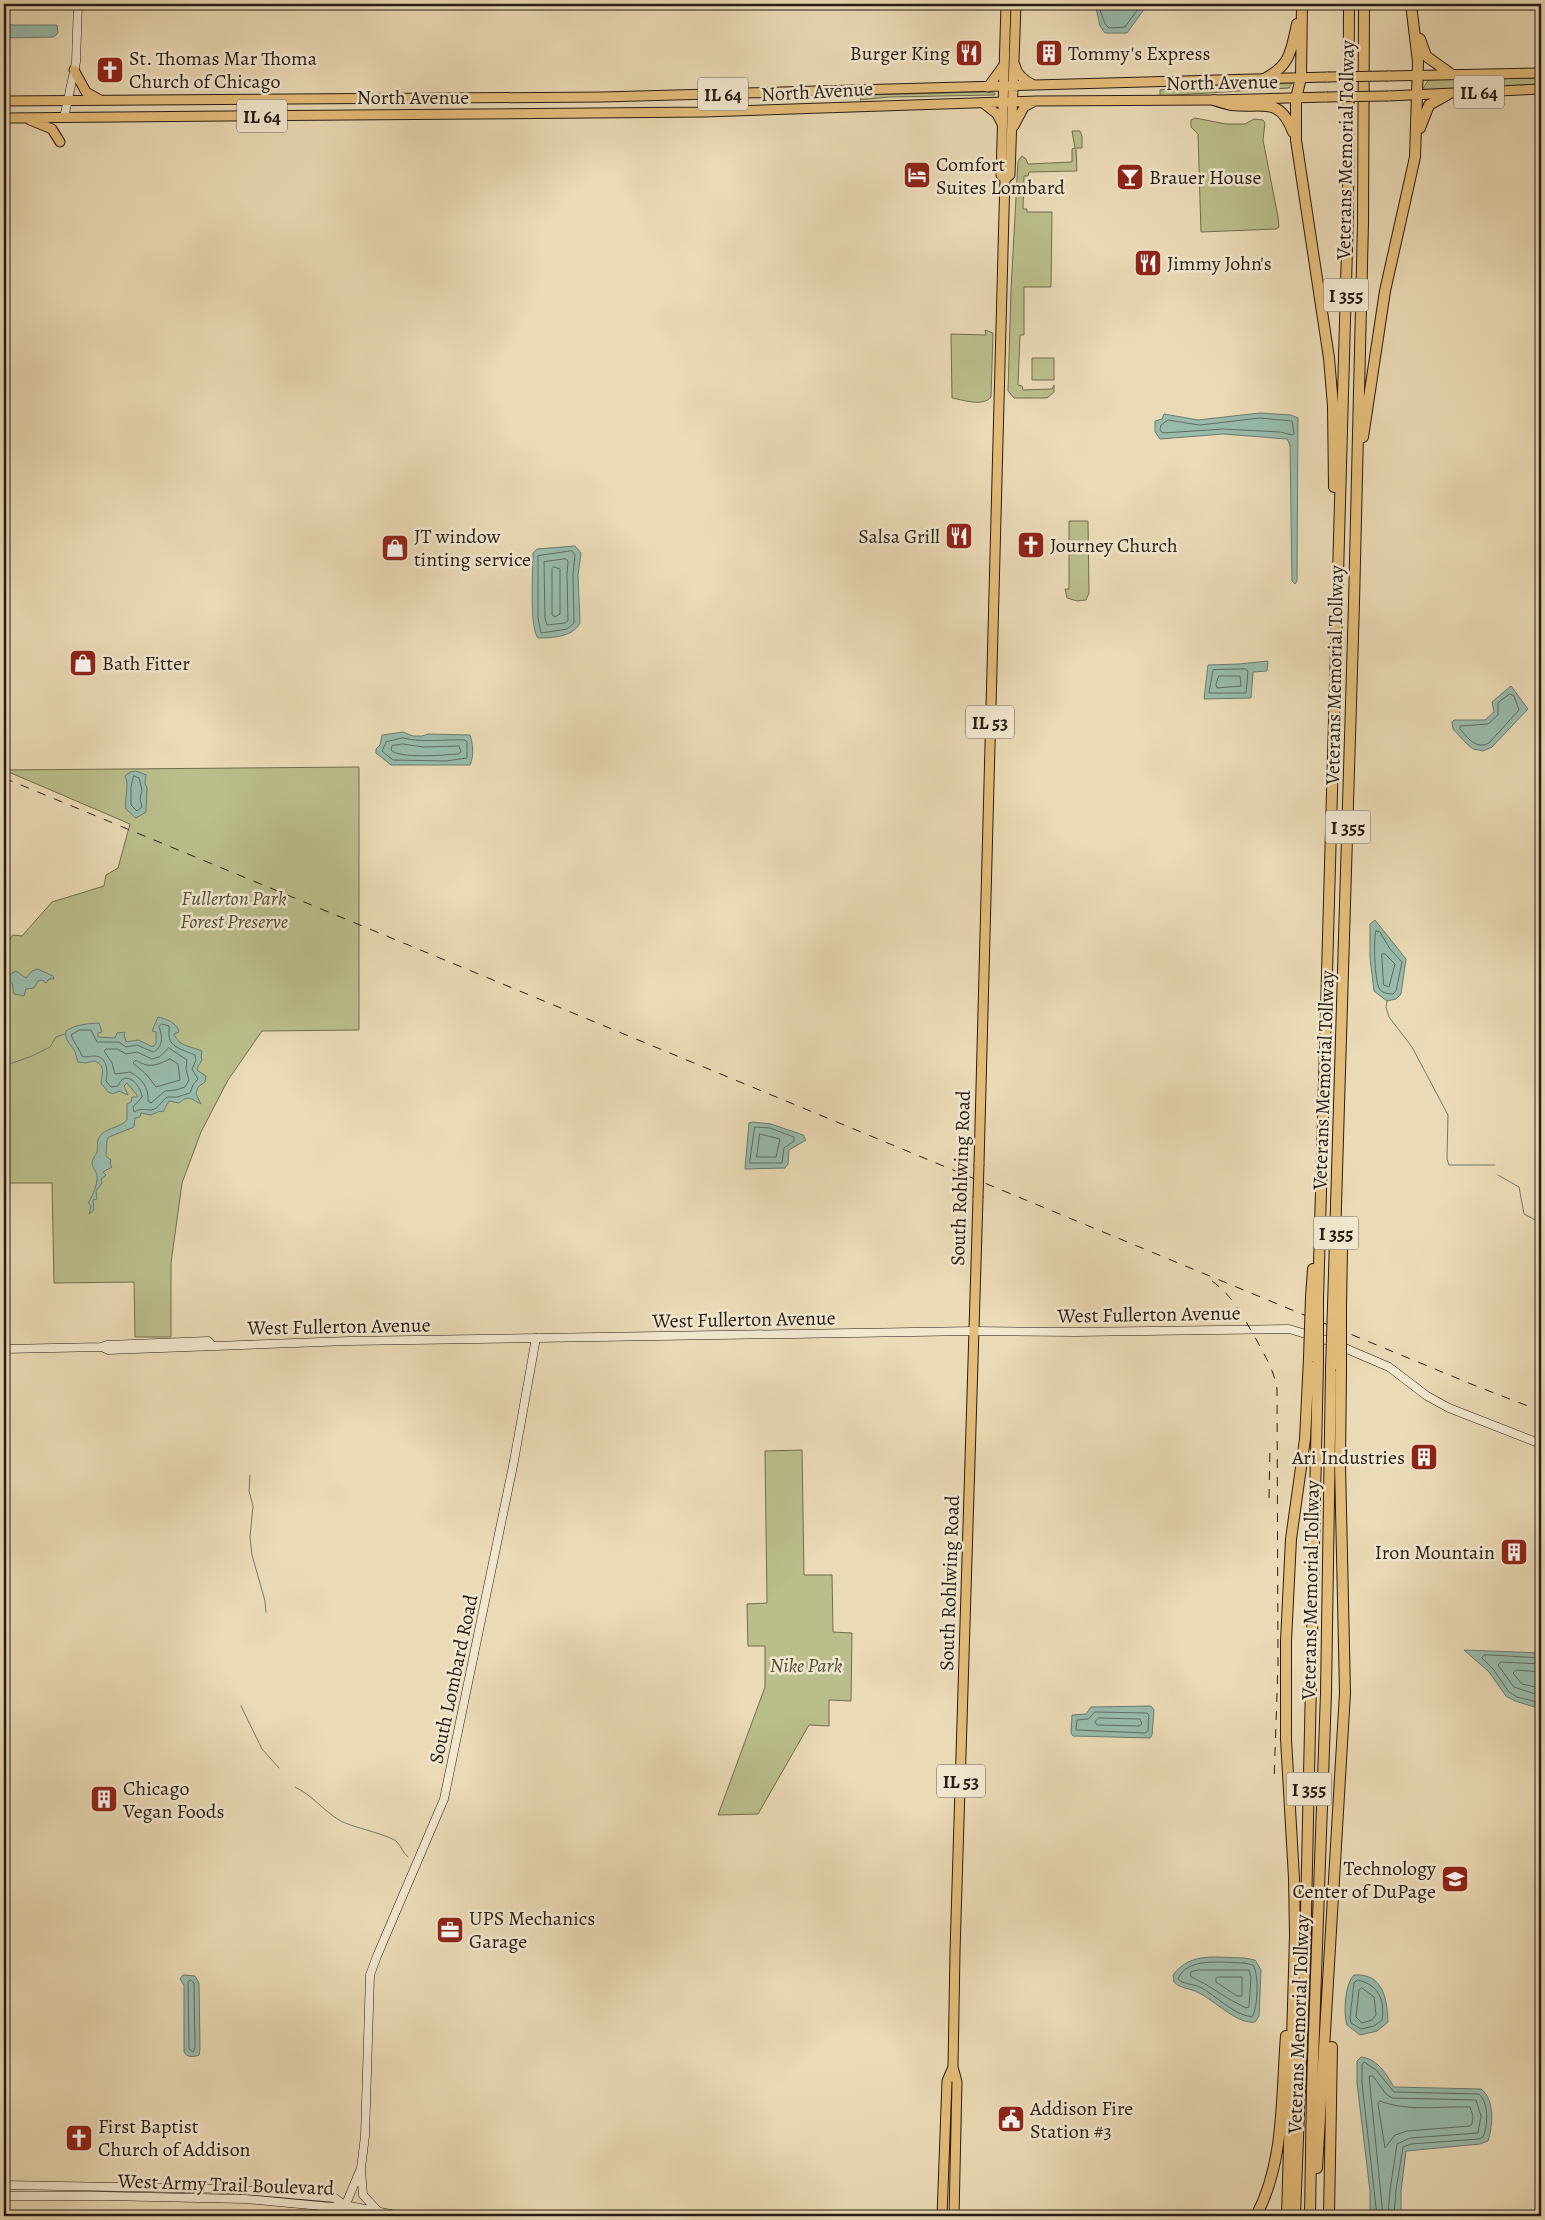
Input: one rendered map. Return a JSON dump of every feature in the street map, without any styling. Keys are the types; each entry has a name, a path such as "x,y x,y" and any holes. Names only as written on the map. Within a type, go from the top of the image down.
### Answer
{"highway":[{"path":"1302,4 1301,78 1296,98 1296,140 1329,358 1333,406 1338,586"},
{"path":"1264,78 1281,69 1289,57 1302,4"},
{"name":"Veterans Memorial Tollway","path":"1295,2216 1304,1969 1314,1299 1319,1221 1348,212 1349,4"},
{"name":"Veterans Memorial Tollway","path":"1312,2216 1312,2088 1336,1370 1338,1161 1363,223 1364,4"},
{"path":"1356,493 1369,388 1385,290 1415,157 1418,62 1411,4"},
{"path":"1414,21 1426,56 1451,74"},
{"path":"1416,141 1422,119 1430,105 1447,95"},
{"path":"1214,100 1232,105 1266,104 1272,106 1286,117 1296,140"},
{"path":"1287,2216 1295,1935 1294,1878 1286,1739 1286,1642 1292,1539 1313,1360"},
{"path":"1312,2216 1322,2114 1345,1693 1336,1370"},
{"path":"1256,2216 1267,2192 1275,2165 1295,1935"},
{"path":"1329,2216 1332,2052 1330,1959"}],"main road":[{"name":"IL 53","path":"1006,4 1004,65 1009,87"},
{"name":"IL 53","path":"1008,102 1012,134 1010,174 1005,180 1001,174 1003,125 1014,60 1016,4"},
{"path":"1014,60 1016,70 1021,77 1037,86"},
{"path":"988,87 1004,65"},
{"path":"74,70 86,92 100,100"},
{"name":"North Avenue","path":"4,101 579,98 1009,87 1264,78 1541,73"},
{"name":"North Avenue","path":"4,118 713,112 1036,101 1416,96 1541,89"},
{"path":"851,106 857,90"},
{"path":"1012,134 1016,121 1024,107 1036,101"},
{"path":"983,103 997,114 1003,125"},
{"path":"25,118 52,129 60,142"},
{"name":"South Rohlwing Road","path":"953,2067 1005,180"},
{"name":"IL 53","path":"942,2216 947,2081 953,2067"},
{"name":"IL 53","path":"953,2067 957,2082 954,2216"}],"street":[{"path":"64,118 74,70 78,4"},
{"name":"West Fullerton Avenue","path":"4,1349 102,1348 108,1350 210,1347 212,1345 536,1338 1277,1328 1301,1331 1382,1364 1396,1371 1428,1396 1449,1408 1541,1444"},
{"name":"South Lombard Road","path":"341,2216 361,2168 365,2136 370,1975 376,1956 444,1799 514,1460 536,1338"},
{"path":"361,2168 363,2195 379,2212"},
{"path":"7,2185 7,2196"},
{"name":"West Army Trail Boulevard","path":"7,2185 158,2187 246,2194 335,2198 344,2205"},
{"name":"West Army Trail Boulevard","path":"7,2196 246,2194 320,2206 344,2205"},
{"path":"344,2205 401,2216"},
{"path":"320,2206 330,2216"}],"green space":[{"path":"1541,78 1541,84 1422,90 1429,79"},
{"path":"1292,83 1289,88 1160,96 1160,90 1192,86"},
{"path":"995,93 995,95 889,97 860,100 863,95"},
{"path":"1195,118 1226,124 1245,124 1254,119 1263,120 1265,123 1263,140 1279,227 1276,229 1201,232 1198,134 1191,127 1191,120"},
{"path":"1072,131 1080,131 1082,136 1082,148 1076,148 1077,171 1029,172 1028,176 1024,176 1023,209 1027,209 1027,212 1052,212 1051,287 1024,287 1024,335 1020,335 1018,385 1022,386 1023,390 1052,389 1054,385 1054,392 1047,398 1014,398 1008,391 1018,161 1022,156 1028,164 1072,162 1072,149 1075,148"},
{"path":"985,330 993,333 991,397 983,402 952,398 951,334 986,335"},
{"path":"1032,358 1054,358 1054,380 1032,380"},
{"path":"1069,521 1088,521 1089,593 1086,600 1077,601 1067,598 1065,589 1069,589"},
{"name":"Fullerton Park Forest Preserve","path":"359,767 359,1030 262,1031 228,1080 201,1132 182,1183 171,1263 171,1337 135,1337 134,1282 54,1283 52,1183 4,1183 4,947 13,935 22,936 52,902 104,886 106,875 118,868 130,824 4,770"},
{"name":"Nike Park","path":"802,1450 804,1575 832,1575 833,1632 852,1633 851,1701 829,1700 829,1726 809,1725 758,1814 718,1815 765,1687 765,1646 748,1646 747,1604 767,1603 765,1451"}],"water":[{"path":"1076,4 1142,4 1145,8 1127,33 1105,33 1100,26 1096,8"},
{"path":"4,23 13,25 57,25 58,33 54,37 4,38"},
{"path":"1260,413 1291,415 1298,418 1297,581 1295,584 1292,581 1290,445 1287,439 1223,434 1160,439 1155,432 1155,421 1162,419 1164,414 1198,420"},
{"path":"575,546 581,553 578,575 580,623 577,628 567,634 538,638 535,632 532,610 533,553 537,549"},
{"path":"1268,661 1267,671 1253,672 1251,698 1204,699 1208,665"},
{"path":"1511,686 1528,709 1492,747 1483,751 1473,749 1453,729 1452,722 1454,720 1485,720 1494,712 1492,702"},
{"path":"403,732 413,736 428,734 470,735 473,750 470,765 391,765 376,753 376,749 380,745 382,735"},
{"path":"136,771 146,775 145,783 147,788 146,812 136,818 126,809 127,784 125,776 130,772"},
{"path":"1375,920 1406,959 1401,994 1396,999 1387,1001 1374,991 1370,958 1370,924"},
{"path":"38,969 53,976 54,979 49,979 46,983 42,980 38,981 34,988 26,989 24,996 14,994 12,983 6,979 7,976 16,971 26,978 32,971"},
{"path":"158,1017 168,1020 176,1026 179,1032 174,1034 179,1041 186,1046 202,1051 202,1060 197,1068 198,1071 206,1076 205,1082 198,1087 196,1094 201,1104 188,1098 179,1103 169,1101 163,1112 160,1111 151,1115 141,1113 140,1117 135,1118 134,1127 109,1137 107,1140 106,1156 111,1160 110,1164 112,1167 103,1172 106,1175 101,1179 102,1183 96,1191 97,1199 93,1200 94,1210 89,1214 91,1206 88,1202 93,1194 97,1179 92,1162 97,1152 98,1140 107,1130 127,1120 127,1104 131,1102 132,1097 137,1097 137,1095 127,1083 124,1086 128,1095 119,1091 113,1094 108,1092 101,1083 102,1067 94,1061 78,1062 75,1051 67,1039 66,1031 86,1024 99,1023 102,1032 98,1033 98,1037 115,1038 117,1033 125,1032 126,1042 138,1040 153,1047 156,1043 156,1032 152,1031"},
{"path":"749,1123 771,1124 803,1135 806,1140 789,1150 788,1164 785,1168 745,1169"},
{"path":"1464,1650 1541,1653 1541,1709 1515,1701 1506,1696 1489,1672"},
{"path":"1151,1706 1154,1710 1152,1735 1150,1738 1073,1736 1071,1733 1072,1715 1086,1714 1091,1707"},
{"path":"1214,1957 1255,1960 1261,1970 1259,2016 1255,2022 1241,2020 1205,1996 1179,1986 1174,1982 1173,1975 1180,1967 1196,1959"},
{"path":"183,1975 195,1976 199,1983 200,2049 199,2055 193,2057 184,2052 184,1985 180,1979"},
{"path":"1354,1975 1372,1978 1378,1983 1385,1997 1388,2022 1377,2031 1360,2035 1347,2025 1345,2013 1346,1998 1351,1979"},
{"path":"1361,2057 1377,2064 1385,2072 1394,2087 1481,2089 1486,2094 1491,2106 1492,2120 1488,2141 1480,2144 1406,2151 1401,2191 1401,2212 1398,2216 1372,2215 1370,2209 1370,2191 1357,2083 1357,2061"}],"waterway":[{"path":"1387,1001 1386,1007 1389,1017 1412,1047 1448,1115 1447,1159 1449,1165 1495,1165"},
{"path":"4,1066 50,1047 56,1037 65,1034"},
{"path":"1498,1175 1519,1187 1524,1214 1541,1223"},
{"path":"250,1475 249,1491 253,1506 250,1537 252,1555 265,1601 266,1612"},
{"path":"241,1706 262,1749 279,1768"},
{"path":"295,1787 307,1794 339,1820 393,1839 408,1857"}],"railway":[{"path":"4,778 1476,1386 1541,1411"},
{"path":"1212,1281 1220,1287 1242,1315 1269,1363 1277,1389 1278,1665 1274,1781"},
{"path":"1269,1498 1270,1445"}],"place":[{"name":"Burger King","path":"969,53"},
{"name":"Tommy's Express","path":"1049,53"},
{"name":"St. Thomas Mar Thoma Church of Chicago","path":"110,70"},
{"name":"Comfort Suites Lombard","path":"917,175"},
{"name":"Brauer House","path":"1130,177"},
{"name":"Jimmy John's","path":"1148,263"},
{"name":"Salsa Grill","path":"959,536"},
{"name":"Journey Church","path":"1031,545"},
{"name":"JT window tinting service","path":"395,548"},
{"name":"Bath Fitter","path":"83,663"},
{"name":"Ari Industries","path":"1424,1457"},
{"name":"Iron Mountain","path":"1514,1552"},
{"name":"Chicago Vegan Foods","path":"104,1799"},
{"name":"Technology Center of DuPage","path":"1455,1879"},
{"name":"UPS Mechanics Garage","path":"450,1930"},
{"name":"Addison Fire Station #3","path":"1011,2119"},
{"name":"First Baptist Church of Addison","path":"79,2138"}]}
